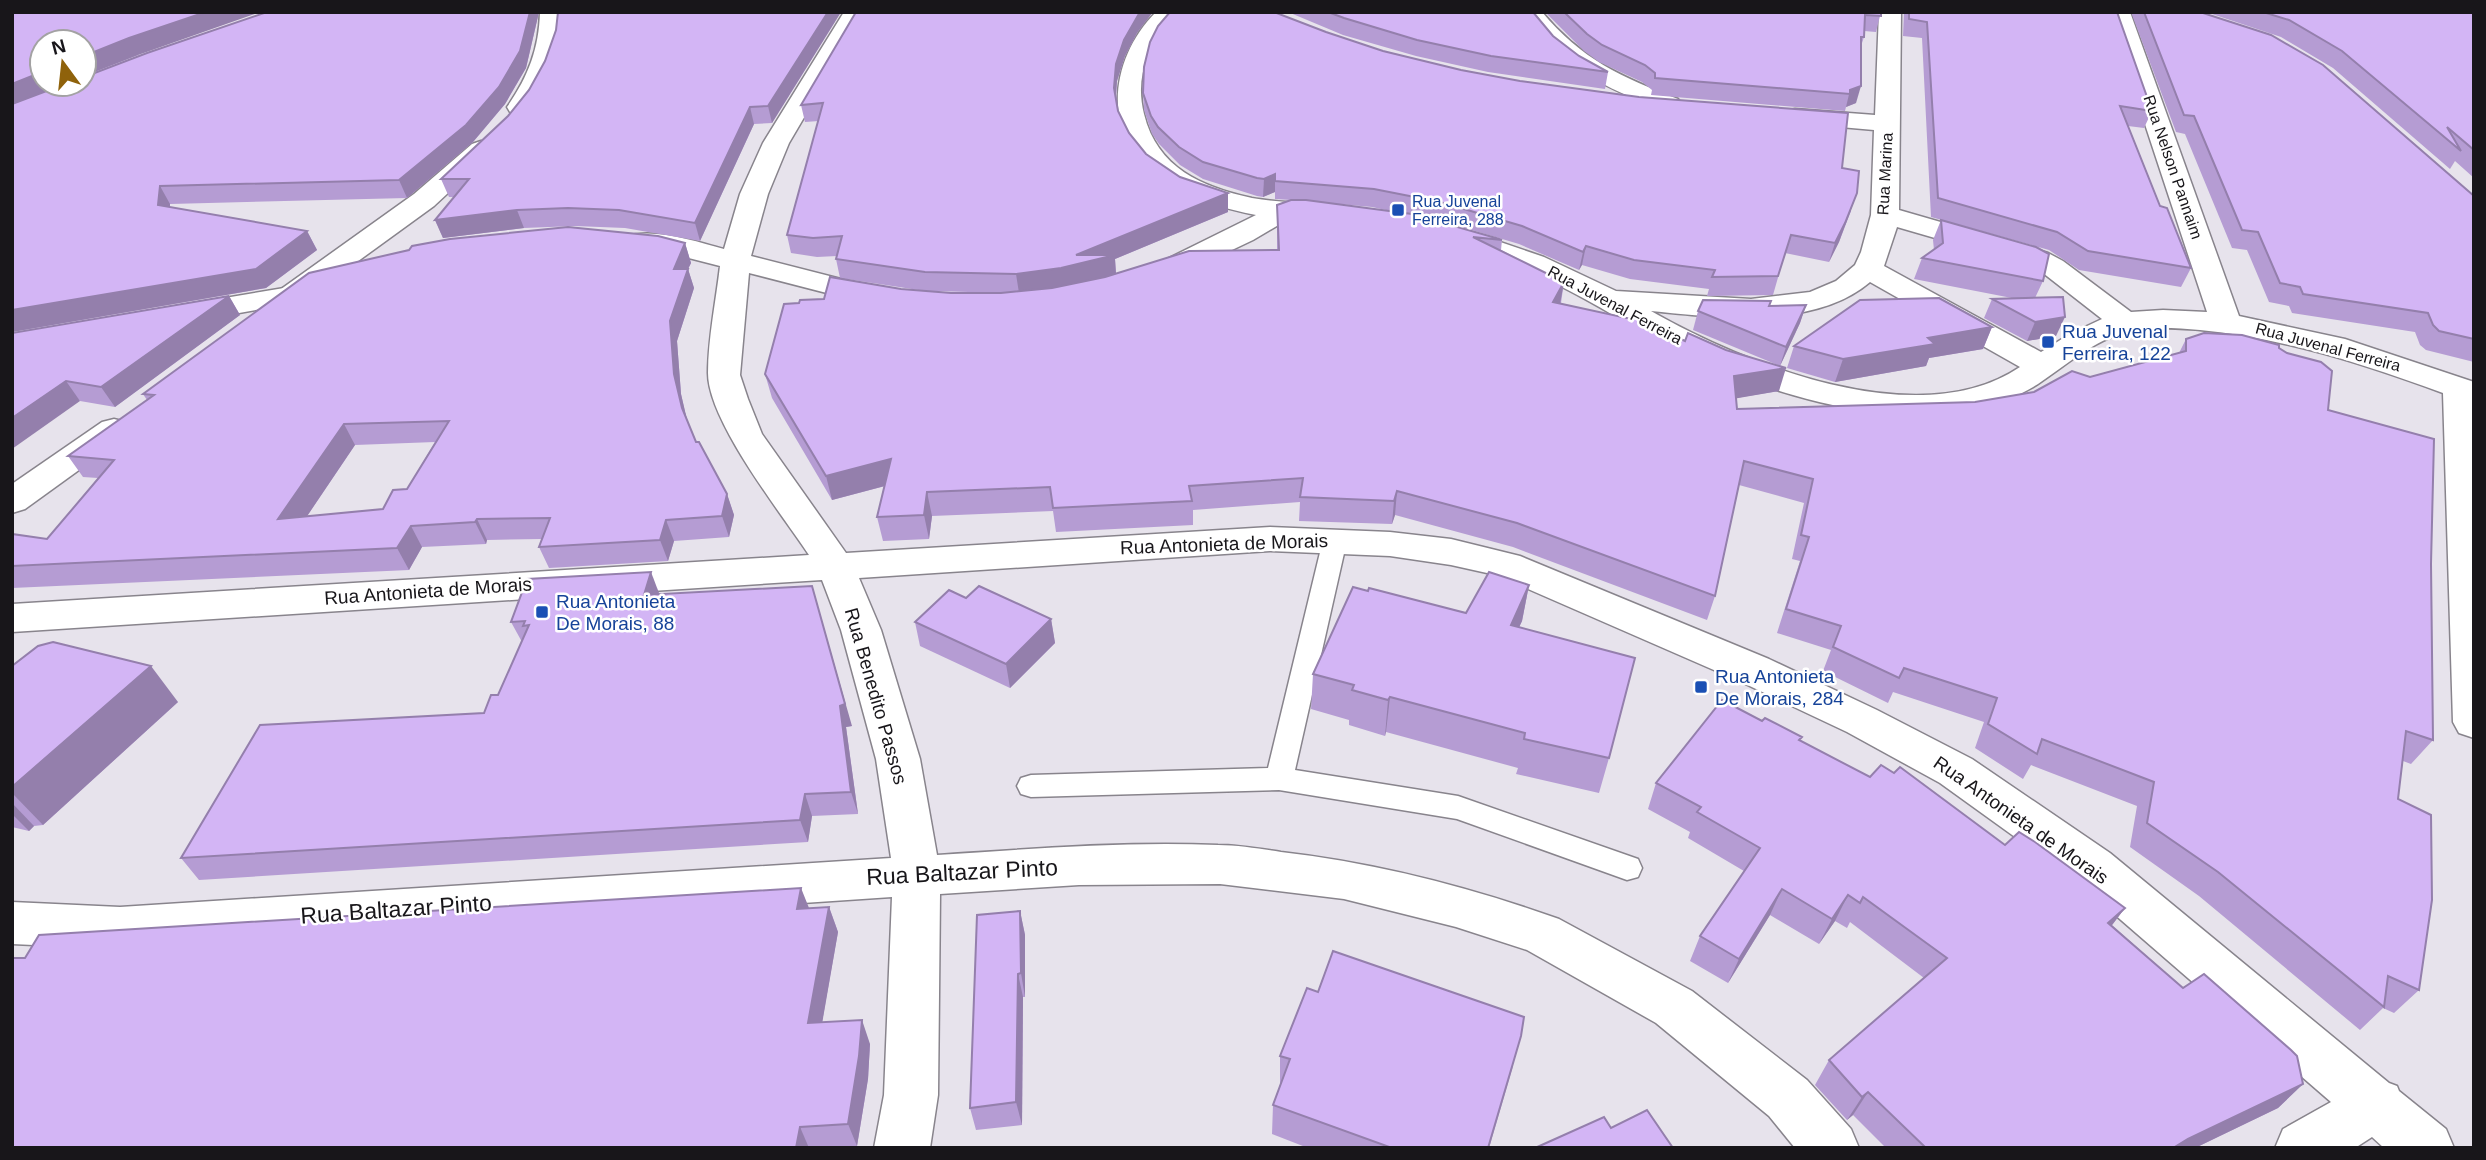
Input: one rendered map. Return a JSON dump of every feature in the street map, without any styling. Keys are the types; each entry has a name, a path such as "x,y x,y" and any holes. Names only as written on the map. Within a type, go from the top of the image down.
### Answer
{"street":[{"path":"246,329 424,200 470,161 526,98 544,65 552,38 551,12"},
{"name":"Rua Benedito Passos","path":"855,12 776,143 754,194 735,263 724,375 745,435 835,565 861,630 898,759 917,874 911,1095 902,1148"},
{"path":"1169,12 1146,39 1127,83 1134,126 1144,149 1161,166 1194,188 1232,202 1280,212 1349,216"},
{"path":"1530,12 1557,46 1577,62 1609,81 1669,104"},
{"name":"Rua Marina","path":"1868,269 1885,215 1890,12"},
{"name":"Rua Nelson Pannaim","path":"2119,12 2227,322"},
{"path":"1591,97 1696,107"},
{"path":"1778,114 1887,124"},
{"path":"1142,279 1243,234 1280,212"},
{"path":"1885,215 2044,262 2126,323"},
{"name":"Rua Juvenal Ferreira","path":"1427,229 1506,252 1560,274 1707,354 1737,366 1835,394 1878,402 1952,404 1980,397 2024,379 2041,365 2089,336 2126,323 2179,320 2227,322 2299,336 2467,390"},
{"path":"611,239 678,246 735,263 906,303"},
{"path":"325,272 385,259"},
{"path":"1605,297 1692,306 1758,308 1798,303 1830,295 1851,284 1868,269 2041,365"},
{"path":"153,319 290,296"},
{"path":"2467,390 2474,722"},
{"path":"12,501 136,413"},
{"name":"Rua Antonieta de Morais","path":"12,618 1269,539 1335,540 1451,552 1507,565 1754,670 1862,721 1956,771 2093,867 2378,1104 2426,1148"},
{"name":"Rua Baltazar Pinto","path":"12,923 120,928 1079,865 1220,864 1345,878 1456,906 1542,934 1674,1007 1788,1098 1831,1148"},
{"path":"2303,1148 2378,1104"}],"lane":[{"path":"1279,779 1335,540"},
{"path":"1031,786 1279,779 1458,808 1627,867"}],"building":[{"path":"12,12 206,12 98,50 98,28 28,28 28,78 12,84"},
{"path":"267,12 530,12 520,51 499,87 466,125 399,180 160,186 158,205 307,231 256,269 12,310 12,104 28,98 98,98 98,72"},
{"path":"558,12 828,12 768,106 750,107 695,223 619,210 568,208 517,210 435,220 469,179 441,179 508,116 529,90 545,61 556,30"},
{"path":"856,12 1140,12 1124,40 1116,64 1114,88 1118,111 1129,133 1146,154 1180,177 1228,193 1076,255 1115,255 1061,268 1016,274 925,272 836,259 842,236 813,238 787,235 823,103 801,105"},
{"path":"1170,12 1274,12 1383,51 1520,81 1639,97 1848,113 1842,168 1859,171 1857,193 1835,243 1791,235 1778,276 1712,277 1715,270 1634,260 1586,246 1583,252 1522,226 1440,202 1374,189 1275,181 1275,174 1264,179 1257,178 1203,162 1179,147 1158,127 1151,116 1143,93 1144,67 1150,42 1158,26"},
{"path":"1328,12 1533,12 1553,36 1579,56 1608,72 1491,56 1417,40"},
{"path":"1564,12 1881,12 1881,16 1865,15 1864,37 1861,37 1861,86 1850,90 1850,94 1655,78 1655,73 1645,65 1602,45"},
{"path":"1909,12 2117,12 2152,111 2120,106 2160,206 2167,208 2191,268 2088,251 2057,232 1938,198 1927,22 1909,19"},
{"path":"2144,12 2200,12 2271,35 2323,65 2474,196 2474,339 2439,331 2428,313 2303,294 2300,287 2280,283 2258,232 2242,230 2194,116 2184,115"},
{"path":"2263,12 2474,12 2474,150 2447,127 2461,151 2342,51 2289,20"},
{"path":"1291,200 1412,214 1502,240 1473,237 1564,282 1553,302 1631,319 1633,316 1685,341 1688,333 1726,350 1786,368 1734,376 1737,409 1975,402 2034,392 2072,371 2090,377 2186,351 2186,339 2204,333 2242,335 2279,345 2279,348 2287,353 2321,362 2332,371 2328,410 2434,439 2431,564 2433,740 2406,731 2398,799 2431,815 2432,900 2419,990 2388,976 2384,1007 2218,872 2147,823 2154,782 2042,739 2037,754 1988,724 1997,698 1904,668 1899,678 1833,647 1841,626 1786,609 1809,537 1801,535 1813,479 1744,461 1715,596 1517,523 1397,491 1394,501 1300,497 1303,478 1189,486 1192,501 1053,508 1050,487 927,492 924,515 877,517 891,459 826,476 765,374 784,304 824,299 830,277 901,289 951,293 1001,293 1052,288 1105,277 1189,251 1279,250 1277,205"},
{"path":"1941,220 2036,247 2049,254 2043,281 1922,258 1943,243"},
{"path":"568,227 658,236 685,243 674,269 688,269 670,321 674,374 682,408 696,442 699,442 727,494 722,516 666,520 660,540 539,547 550,518 477,519 475,522 411,526 397,548 12,566 12,534 47,539 114,460 68,456 154,395 143,394 309,273 409,250 412,246 450,239","holes":["449,421 407,489 393,490 383,509 278,519 344,424"]},
{"path":"229,296 101,387 66,381 12,418 12,333"},
{"path":"2063,297 2065,317 2035,322 1992,299"},
{"path":"1939,298 1992,327 1928,338 1935,344 1843,359 1794,346 1860,300"},
{"path":"1703,300 1771,301 1769,306 1806,305 1786,347 1698,311"},
{"path":"651,572 644,595 812,586 845,704 840,706 851,792 805,794 800,820 181,858 260,725 484,713 491,695 498,695 529,625 523,626 525,621 511,622 527,579"},
{"path":"1489,572 1529,585 1511,625 1635,658 1609,758 1524,739 1525,733 1390,697 1388,700 1352,690 1354,685 1313,674 1353,587 1368,591 1369,588 1466,613"},
{"path":"979,586 1051,619 1006,664 915,622 949,590 966,598"},
{"path":"53,642 151,666 12,787 12,666 38,646"},
{"path":"1722,700 1762,721 1765,718 1802,737 1799,740 1870,777 1881,765 1894,773 1900,767 2005,845 2019,832 2035,842 2125,908 2108,923 2183,988 2204,974 2291,1050 2297,1056 2303,1084 2173,1148 1926,1148 1868,1092 1862,1097 1829,1060 1947,958 1863,897 1860,903 1848,895 1832,919 1782,889 1739,959 1700,936 1760,848 1697,812 1701,807 1656,783"},
{"path":"801,888 797,909 829,907 808,1023 862,1020 848,1124 800,1127 796,1148 12,1148 12,958 25,958 39,935"},
{"path":"1020,911 1021,973 1018,974 1016,1102 970,1108 977,915"},
{"path":"1333,951 1524,1017 1521,1036 1488,1148 1392,1148 1273,1105 1290,1059 1280,1056 1307,988 1318,992"},
{"path":"1647,1110 1673,1148 1535,1148 1604,1117 1611,1128"}],"place":[{"name":"Rua Juvenal Ferreira, 288","path":"1398,210"},
{"name":"Rua Juvenal Ferreira, 122","path":"2048,342"},
{"name":"Rua Antonieta De Morais, 88","path":"542,612"},
{"name":"Rua Antonieta De Morais, 284","path":"1701,687"}]}
